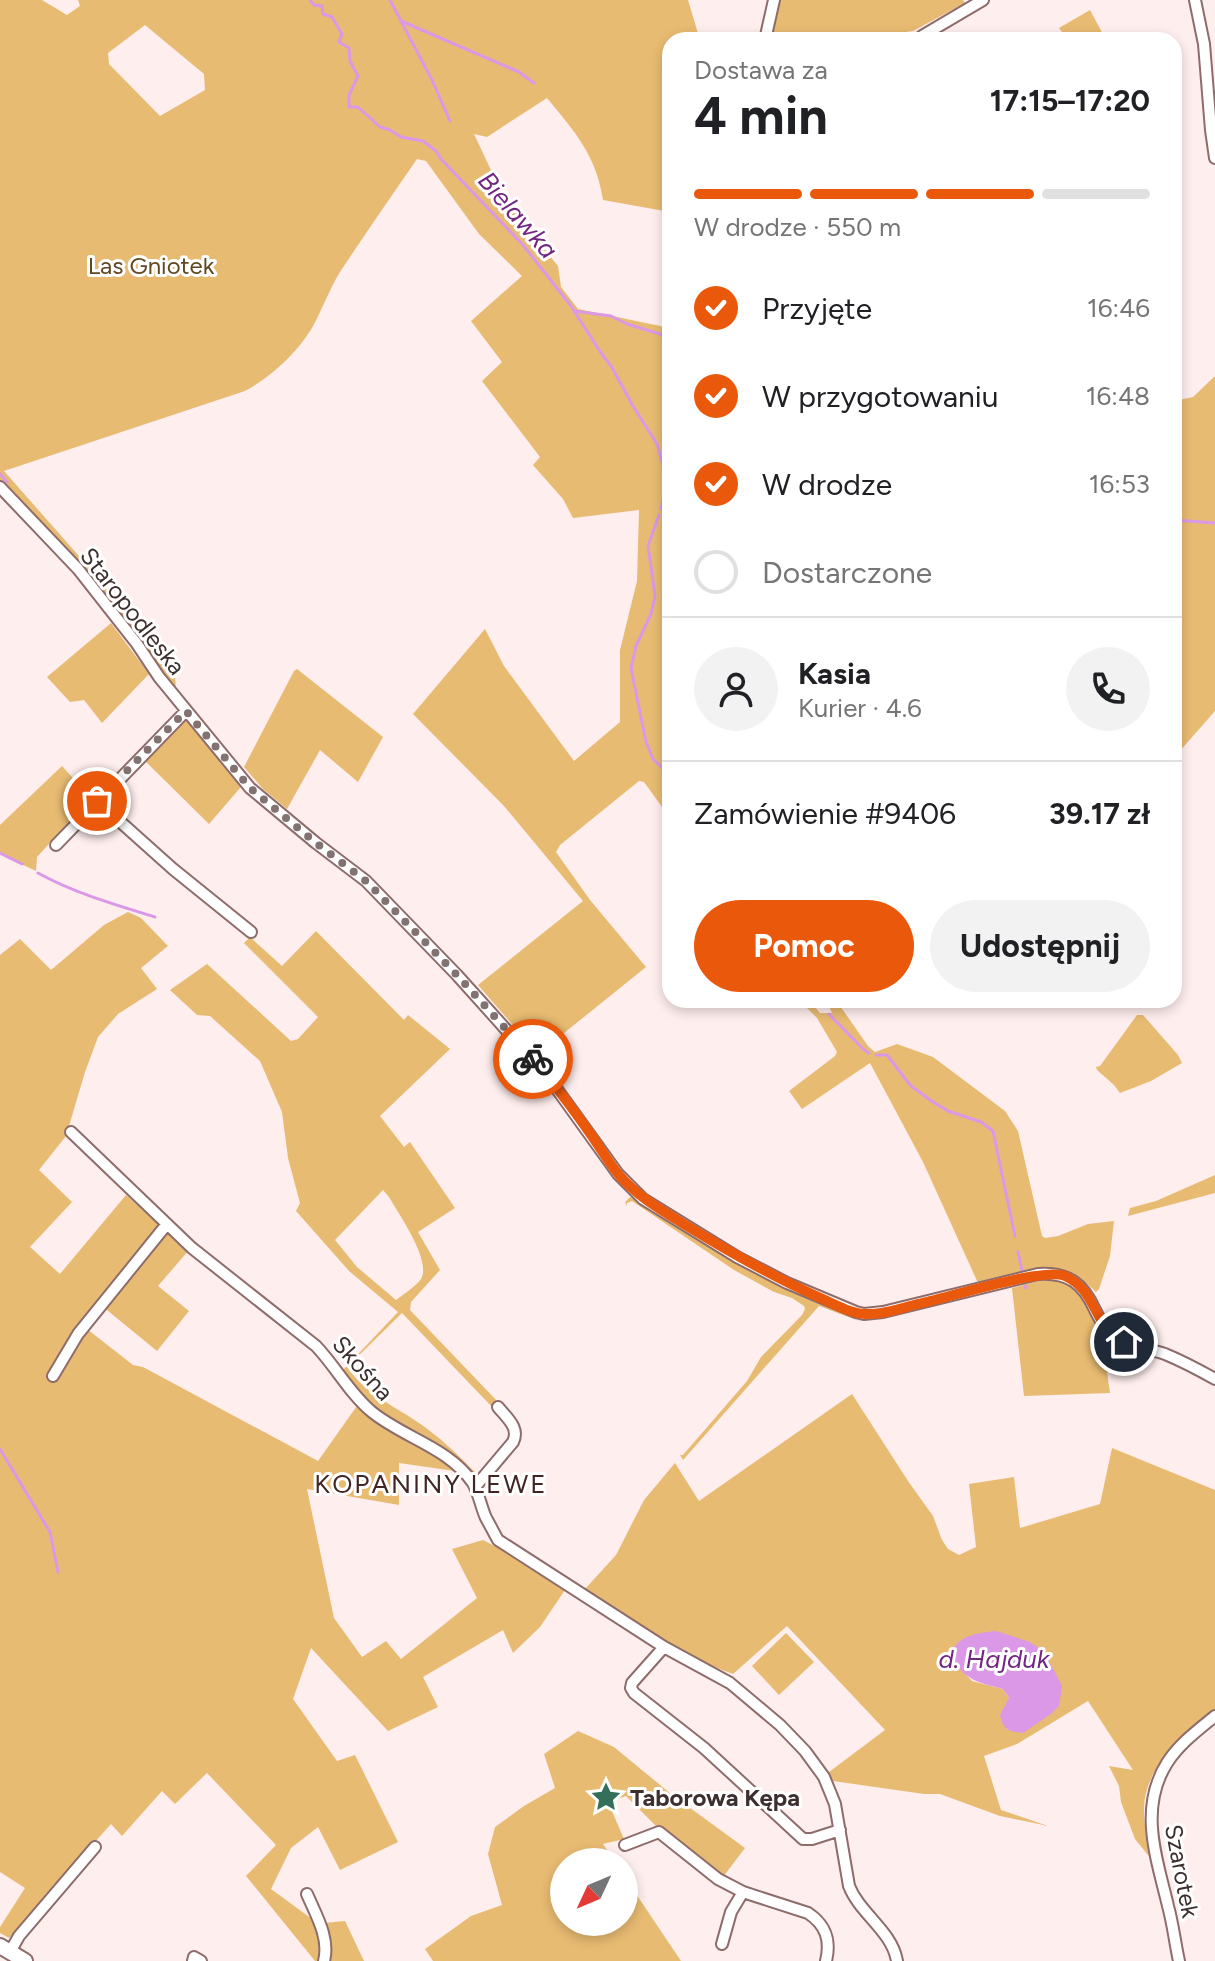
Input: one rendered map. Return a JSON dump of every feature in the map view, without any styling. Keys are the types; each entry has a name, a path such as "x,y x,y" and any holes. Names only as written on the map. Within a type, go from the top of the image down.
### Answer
{"street":[{"path":"767,32 774,0"},
{"path":"931,32 983,0"},
{"path":"1195,0 1204,44 1215,158"},
{"name":"Staropodleska","path":"0,487 78,569 186,711 250,788 366,881 457,975 546,1074 618,1174 643,1199 737,1257 787,1283 864,1314 1038,1274 1055,1273 1086,1292 1113,1336 1165,1354 1215,1379"},
{"path":"56,845 186,711"},
{"path":"97,801 173,869 251,932"},
{"name":"Skośna","path":"71,1132 192,1248 316,1346 372,1412 426,1443 454,1464 475,1487 498,1540 664,1647 730,1683 780,1725 824,1777 835,1804 846,1875 854,1899 893,1946 897,1961"},
{"path":"53,1376 78,1334 167,1224"},
{"path":"475,1487 516,1436 515,1428 498,1407"},
{"path":"664,1647 632,1683 634,1693 704,1748 803,1839 840,1830"},
{"name":"Szarotek","path":"1179,1961 1154,1845 1151,1810 1168,1761 1177,1749 1215,1716"},
{"path":"625,1845 659,1832 718,1879 743,1892 808,1913 817,1919 826,1932 830,1943 826,1961"},
{"path":"25,1961 5,1949 95,1847"},
{"path":"722,1944 731,1912 743,1892"},
{"path":"307,1894 324,1936 327,1949 324,1961"},
{"path":"193,1961 194,1957 201,1961"}],"green space":[{"name":"Las Gniotek","path":"0,0 42,0 67,15 80,6 78,0 688,0 698,32 662,32 662,211 603,200 590,157 547,98 487,137 474,134 497,183 523,223 558,266 561,287 578,309 662,326 662,807 644,782 639,781 560,845 556,852 590,900 646,967 538,1054 478,985 583,901 504,806 413,714 485,629 504,666 574,761 620,722 620,650 637,581 639,510 573,518 563,499 533,465 540,457 482,381 502,362 471,321 522,276 479,234 426,161 417,159 368,230 340,272 306,338 283,364 265,378 245,391 4,471 115,597 175,675 176,689 79,565 0,482","holes":["145,25 204,74 205,90 160,116 109,64 108,53"]},
{"path":"777,0 963,0 965,3 913,31 771,32"},
{"path":"1090,10 1102,32 1062,32 1059,28"},
{"path":"1215,376 1215,711 1182,749 1182,399 1193,397"},
{"path":"111,623 149,674 102,723 84,700 70,702 47,677"},
{"path":"297,669 383,737 358,782 320,750 287,809 263,789 244,767"},
{"path":"185,716 241,787 209,824 142,758"},
{"path":"62,766 91,798 37,857 36,871 0,854 0,825"},
{"path":"128,912 141,918 168,946 141,968 157,989 118,1014 98,1037 66,1136 39,1170 72,1202 30,1247 60,1274 126,1195 189,1250 158,1286 189,1311 157,1351 102,1306 87,1329 133,1365 143,1367 318,1461 359,1403 453,1467 455,1471 399,1463 399,1505 307,1489 334,1618 362,1657 386,1641 401,1659 477,1598 452,1549 483,1540 516,1557 565,1590 540,1627 513,1653 503,1630 423,1677 438,1707 388,1731 311,1648 293,1699 337,1761 355,1755 398,1842 340,1870 318,1827 291,1848 271,1889 312,1919 324,1923 345,1921 364,1961 315,1961 246,1876 276,1845 207,1773 175,1804 162,1791 122,1836 111,1824 9,1938 0,1933 0,1927 25,1888 0,1872 0,955 20,939 51,970 104,925"},
{"path":"316,931 404,1020 408,1015 450,1049 380,1116 404,1147 410,1142 455,1208 418,1232 440,1270 411,1302 410,1310 499,1403 493,1408 402,1313 347,1367 370,1391 433,1433 477,1474 482,1472 475,1480 426,1438 374,1409 343,1370 398,1312 349,1271 296,1211 300,1203 288,1158 282,1112 260,1061 210,1016 197,1015 170,990 207,964 291,1041 298,1039 318,1017 244,943 250,937 282,966","holes":["383,1190 418,1249 423,1271 419,1282 396,1300 357,1267 335,1240"]},
{"path":"807,1008 832,1013 830,1008 842,1008 875,1052 897,1044 933,1057 1005,1111 1018,1131 1042,1236 1058,1236 1088,1224 1114,1221 1110,1256 1099,1289 1096,1292 1064,1270 1050,1267 978,1283 923,1162 870,1063 802,1109 789,1091 837,1052 817,1018"},
{"path":"1137,1015 1143,1015 1182,1063 1151,1081 1120,1093 1096,1067 1100,1066"},
{"path":"1215,1175 1215,1193 1128,1216 1130,1208 1156,1201"},
{"path":"630,1197 762,1276 862,1322 819,1306 683,1460 680,1455 747,1381 761,1357 805,1309 792,1298 774,1292 734,1270 632,1201 627,1206 625,1202"},
{"path":"1046,1279 1058,1281 1077,1291 1090,1309 1107,1340 1103,1344 1110,1393 1024,1396 1012,1288"},
{"path":"852,1394 933,1516 942,1540 948,1549 959,1555 976,1547 969,1484 1014,1477 1020,1528 1100,1504 1112,1448 1215,1490 1215,1710 1168,1753 1151,1779 1144,1810 1152,1860 1135,1839 1121,1802 1119,1786 1109,1766 1133,1770 1088,1701 1017,1744 984,1756 1001,1810 1048,1826 1000,1816 940,1794 833,1781 829,1772 885,1730 787,1626 733,1674 656,1637 585,1589 616,1555 644,1500 675,1463 699,1501","holes":["1030,1642 1048,1659 1023,1733 1006,1729 1009,1698 1003,1689 972,1681 956,1664"]},
{"path":"786,1633 814,1662 779,1695 752,1666"},
{"path":"578,1731 614,1747 671,1794 745,1848 723,1877 659,1829 626,1796 608,1802 624,1839 603,1844 606,1848 550,1848 550,1936 638,1936 638,1897 681,1961 433,1961 425,1949 471,1916 502,1905 488,1854 495,1827 555,1788 544,1754"}],"water":[{"name":"d. Hajduk","path":"996,1631 1039,1648 1062,1686 1059,1706 1023,1733 1010,1731 1003,1724 1000,1715 1009,1698 1003,1689 978,1682 965,1674 951,1653 964,1638"}],"waterway":[{"name":"Bielawka","path":"310,0 314,5 322,6 323,14 332,17 342,34 339,42 349,48 350,61 358,76 349,95 349,107 358,107 380,127 401,137 423,141 436,151 523,245 571,306 611,366 657,444 662,462"},
{"path":"390,0 450,121"},
{"path":"401,21 519,72 534,83"},
{"path":"574,311 611,316 662,335"},
{"path":"0,474 7,482"},
{"name":"Bielawka","path":"661,509 662,504"},
{"name":"Bielawka","path":"659,515 648,546 655,596 631,668 646,742 653,759 662,767"},
{"path":"1182,521 1215,523"},
{"path":"0,853 22,864"},
{"path":"38,873 81,893 155,917"},
{"name":"Bielawka","path":"829,1014 869,1053"},
{"name":"Bielawka","path":"876,1055 887,1055 910,1085 930,1100 948,1111 981,1122 993,1131 1015,1236"},
{"name":"Bielawka","path":"1018,1252 1022,1271"},
{"path":"0,1449 50,1532 58,1572"}],"way so far":[{"path":"97,801 186,711 250,788 366,881 533,1059"}],"place":[{"name":"Taborowa Kępa","path":"606,1797"}],"district":[{"name":"KOPANINY LEWE","path":"431,1484"}],"route":[{"path":"533,1059 618,1174 643,1199 737,1257 787,1283 864,1314 1038,1274 1055,1273 1074,1281 1086,1292 1105,1327 1124,1342"}]}
